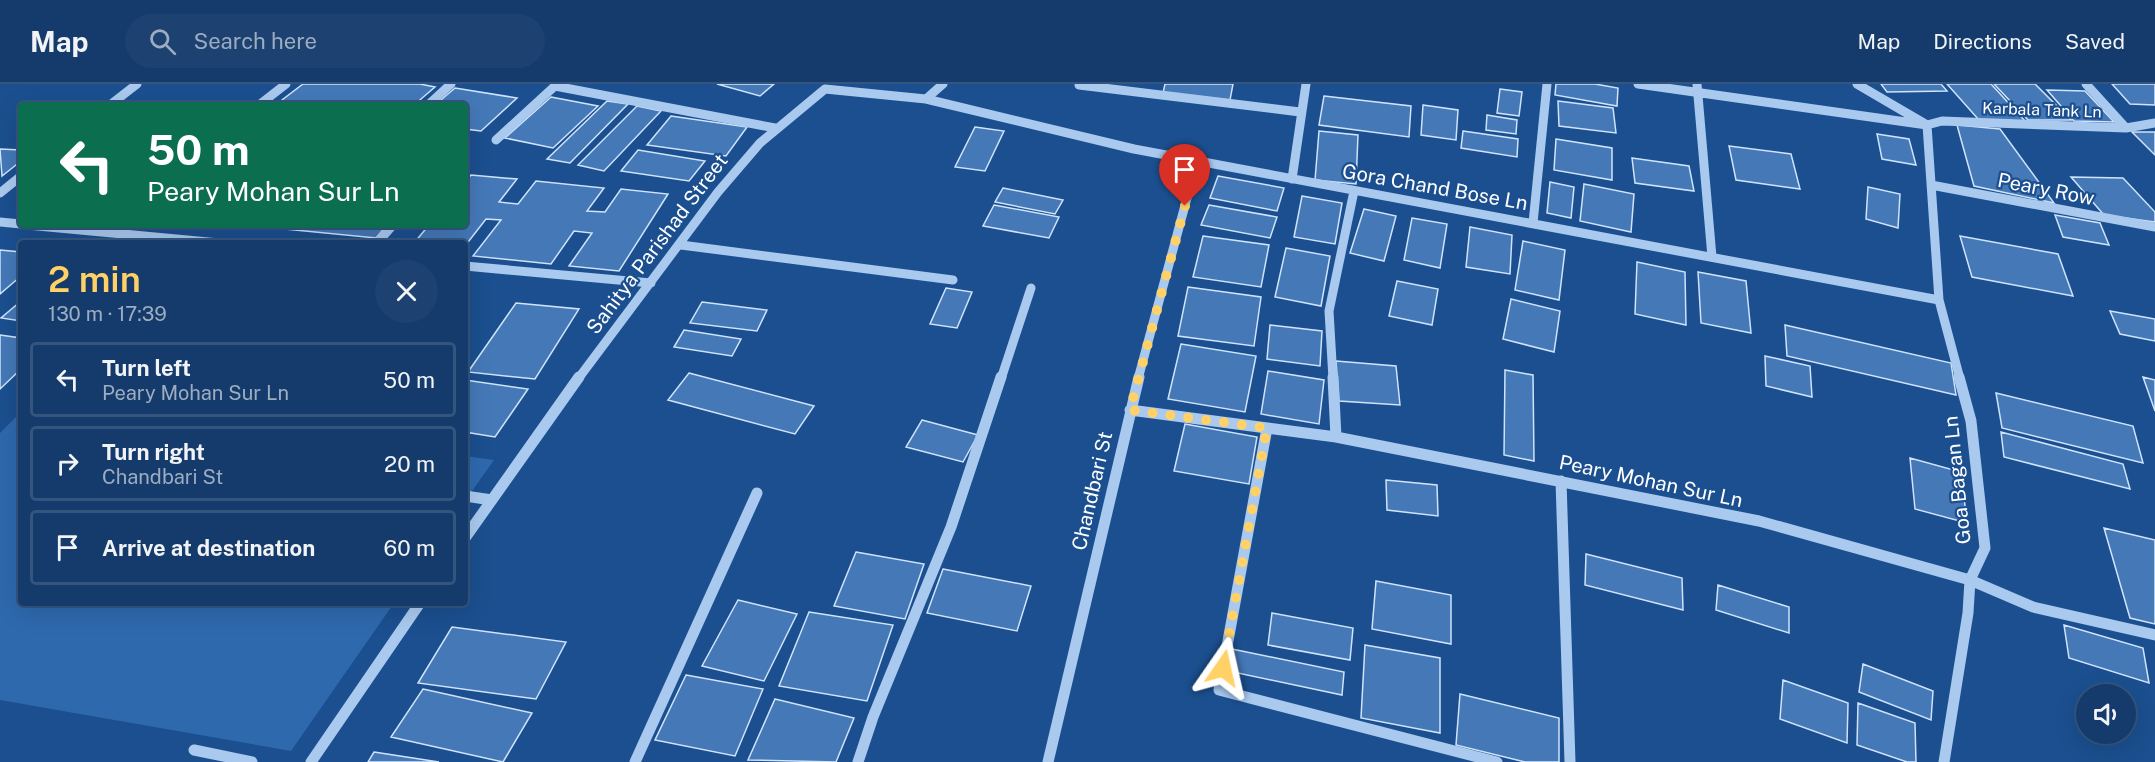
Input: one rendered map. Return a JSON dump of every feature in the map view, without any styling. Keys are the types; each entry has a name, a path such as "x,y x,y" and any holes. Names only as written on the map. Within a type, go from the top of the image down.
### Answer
{"street":[{"path":"114,102 137,84"},
{"path":"263,102 286,84"},
{"path":"431,102 451,84"},
{"path":"926,99 943,84"},
{"path":"1292,179 1300,112 1306,84"},
{"path":"1533,223 1547,84"},
{"name":"Karbala Tank Ln","path":"1638,84 1697,88 1927,125 1942,122 2126,128 2155,123"},
{"path":"1857,84 1927,125"},
{"path":"2086,84 2126,128"},
{"path":"1079,85 1300,112"},
{"path":"496,140 555,86 775,128"},
{"path":"1697,88 1712,257"},
{"name":"Sahitya Parishad Street","path":"468,534 552,413 681,245 718,192 775,128 825,89 926,99"},
{"name":"Gora Chand Bose Ln","path":"926,99 1134,149 1939,300"},
{"name":"Goa Bagan Ln","path":"1927,125 1939,300 1971,421 1985,548 1970,580 1968,613 1944,762"},
{"name":"Chandbari St","path":"1051,761 1130,410 1197,161"},
{"path":"0,193 18,178"},
{"name":"Peary Row","path":"1931,185 2155,227"},
{"path":"1336,437 1329,311 1354,191"},
{"path":"0,222 18,224"},
{"path":"61,228 188,240"},
{"path":"106,232 111,228"},
{"path":"380,240 390,228"},
{"path":"681,245 953,280"},
{"path":"468,266 651,284"},
{"path":"858,762 873,717 951,527 1031,288"},
{"name":"Peary Mohan Sur Ln","path":"1130,410 1336,437 1759,522 1970,580 2033,607 2155,635"},
{"path":"1267,428 1219,690 1497,762"},
{"path":"1561,481 1570,762"},
{"path":"635,762 757,493"},
{"path":"468,496 492,500"},
{"path":"311,762 418,606"},
{"path":"194,750 252,762"}],"shaded area":[{"path":"18,415 18,606 392,606 291,751 0,700 0,433"},
{"path":"468,456 494,460 468,497"}],"building":[{"path":"303,84 420,84 435,87 418,102 279,102"},
{"path":"717,84 774,84 760,96"},
{"path":"1165,84 1233,84 1230,100 1163,93"},
{"path":"1556,84 1595,84 1618,88 1617,106 1555,95"},
{"path":"1881,84 1941,84 1947,91 1887,92"},
{"path":"1947,84 1991,84 2025,121 1979,120"},
{"path":"1994,84 2035,84 2071,120 2028,120"},
{"path":"2112,84 2155,84 2155,105 2130,104"},
{"path":"455,88 517,98 481,131 468,129 468,102 439,102"},
{"path":"1500,89 1522,92 1519,116 1497,113"},
{"path":"2047,90 2085,91 2114,122 2074,121"},
{"path":"1324,96 1411,106 1409,137 1319,125"},
{"path":"551,97 598,106 553,148 505,138"},
{"path":"607,101 628,104 570,163 547,159"},
{"path":"1558,101 1613,108 1616,133 1559,126"},
{"path":"1423,105 1458,110 1456,140 1421,135"},
{"path":"637,106 661,111 604,171 578,165"},
{"path":"1487,115 1517,120 1516,134 1486,130"},
{"path":"671,116 747,127 726,156 647,145"},
{"path":"1957,125 2000,129 2054,203 1974,186"},
{"path":"975,127 1004,131 985,171 955,167"},
{"path":"1319,131 1358,135 1356,184 1315,180"},
{"path":"1463,131 1518,139 1517,157 1461,148"},
{"path":"2132,132 2155,132 2155,155"},
{"path":"1877,134 1909,139 1916,165 1882,159"},
{"path":"1556,139 1612,148 1612,180 1554,170"},
{"path":"1729,146 1791,154 1800,189 1736,180"},
{"path":"0,149 18,150 18,163 2,176"},
{"path":"638,150 705,161 689,181 621,171"},
{"path":"1632,158 1689,166 1694,191 1635,183"},
{"path":"471,175 517,179 499,202 518,204 536,181 604,188 587,211 605,212 621,189 668,194 619,271 569,266 592,233 574,231 551,264 473,256 501,220 486,219 468,242 468,240 416,240 426,228 468,228 468,178"},
{"path":"1218,176 1284,188 1277,211 1210,198"},
{"path":"2071,177 2123,178 2155,212 2155,222 2104,215"},
{"path":"1550,182 1574,187 1571,218 1547,213"},
{"path":"1584,184 1634,194 1631,232 1580,221"},
{"path":"1868,187 1900,194 1898,228 1866,219"},
{"path":"1003,188 1063,200 1055,214 995,202"},
{"path":"1302,196 1342,203 1335,244 1294,237"},
{"path":"994,205 1059,217 1049,238 983,226"},
{"path":"1209,205 1277,217 1270,238 1201,225"},
{"path":"1364,209 1396,216 1384,261 1350,253"},
{"path":"2055,215 2100,223 2109,245 2063,237"},
{"path":"1412,218 1447,224 1440,268 1404,260"},
{"path":"1470,227 1512,235 1510,274 1466,267"},
{"path":"274,228 384,228 376,238"},
{"path":"1203,236 1269,245 1261,287 1193,277"},
{"path":"1960,236 2058,254 2073,296 1972,277"},
{"path":"1523,241 1565,250 1559,300 1515,290"},
{"path":"1286,248 1330,256 1321,306 1275,297"},
{"path":"0,250 18,252 18,279 0,294"},
{"path":"1637,262 1685,272 1686,325 1635,314"},
{"path":"1698,272 1746,281 1751,333 1701,323"},
{"path":"1397,281 1438,289 1432,325 1389,316"},
{"path":"1188,287 1261,297 1254,346 1178,336"},
{"path":"946,288 972,292 957,328 930,324"},
{"path":"1511,299 1560,311 1554,352 1503,339"},
{"path":"702,302 767,310 757,331 690,323"},
{"path":"516,303 579,309 535,379 468,372"},
{"path":"18,304 18,321 1,318"},
{"path":"2110,311 2155,319 2155,341 2120,334"},
{"path":"1270,325 1322,331 1320,366 1267,359"},
{"path":"1785,325 1951,363 1956,395 1787,356"},
{"path":"684,330 741,339 732,356 674,347"},
{"path":"0,335 18,338 18,372 0,389"},
{"path":"1181,344 1256,356 1245,412 1168,399"},
{"path":"1765,356 1810,366 1812,397 1766,386"},
{"path":"1336,361 1396,366 1400,405 1339,401"},
{"path":"1505,370 1533,375 1534,461 1504,455"},
{"path":"1268,371 1324,380 1319,424 1261,414"},
{"path":"689,373 814,406 795,434 668,400"},
{"path":"2143,377 2155,380 2155,411"},
{"path":"468,380 528,389 495,437 468,432"},
{"path":"1996,393 2133,426 2143,463 2002,428"},
{"path":"922,420 978,435 963,462 906,447"},
{"path":"1185,424 1257,437 1249,484 1174,471"},
{"path":"2001,432 2123,464 2130,489 2004,457"},
{"path":"1910,458 1961,472 1967,523 1915,509"},
{"path":"1386,480 1437,485 1438,516 1387,510"},
{"path":"2104,528 2155,540 2155,624 2130,618"},
{"path":"856,552 924,564 905,619 834,606"},
{"path":"1586,554 1682,578 1683,610 1585,585"},
{"path":"943,569 1031,586 1017,631 927,613"},
{"path":"1376,581 1451,595 1451,644 1372,629"},
{"path":"1718,585 1789,607 1789,633 1716,610"},
{"path":"738,600 797,614 764,681 702,666"},
{"path":"809,612 893,625 867,701 779,686"},
{"path":"1272,613 1353,628 1350,660 1268,645"},
{"path":"2064,625 2143,648 2149,683 2069,658"},
{"path":"452,627 566,642 536,699 418,683"},
{"path":"1365,645 1440,658 1440,733 1361,718"},
{"path":"1232,649 1344,672 1342,695 1228,671"},
{"path":"1863,664 1933,691 1931,720 1859,692"},
{"path":"686,675 763,689 735,756 655,740"},
{"path":"1783,680 1848,703 1847,743 1780,719"},
{"path":"423,689 532,713 503,762 391,737"},
{"path":"1460,694 1559,718 1559,762 1525,762 1456,745"},
{"path":"775,699 854,718 836,762 748,760"},
{"path":"1858,703 1915,723 1916,762 1907,762 1857,745"},
{"path":"374,752 439,762 368,762"}],"route":[{"path":"1185,206 1130,410 1267,428 1223,668"}]}
